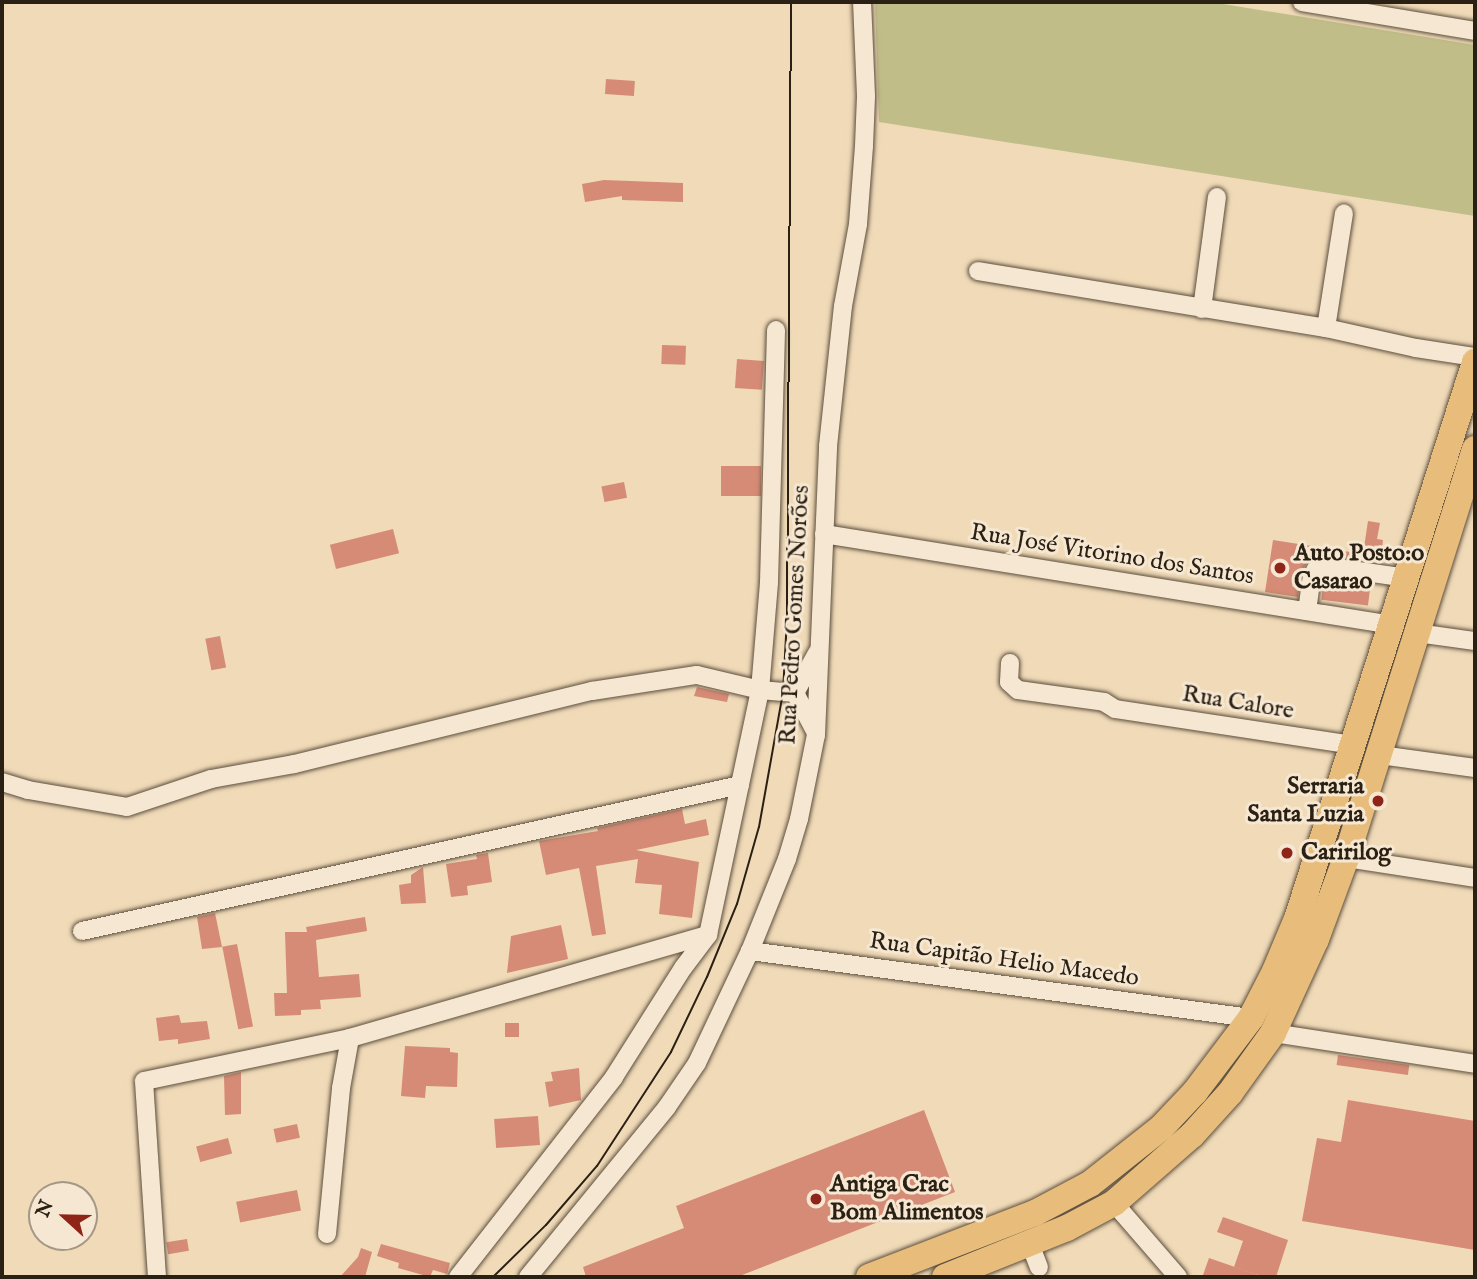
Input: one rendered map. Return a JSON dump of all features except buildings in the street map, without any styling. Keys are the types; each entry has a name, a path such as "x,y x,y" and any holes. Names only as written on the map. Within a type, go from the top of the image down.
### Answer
{"highway":[{"path":"945,1277 1034,1255 1114,1203 1192,1136 1230,1093 1273,1033 1316,939 1380,755 1405,629 1407,578 1475,362"},
{"path":"869,1277 1035,1213 1090,1184 1161,1128 1219,1062 1251,1018 1275,971 1298,916 1353,745 1405,629 1475,449"}],"street":[{"name":"Rua Pedro Gomes Norões","path":"528,1277 667,1107 697,1063 750,951 788,859 809,779 816,735 828,446 843,306 858,224 864,146 866,96 862,2"},
{"path":"1301,2 1475,31"},
{"path":"1202,309 1217,197"},
{"path":"1326,328 1345,213"},
{"path":"978,271 1326,328 1416,348 1475,357"},
{"path":"458,1277 614,1077 683,968 708,935 760,690 768,582 776,330"},
{"name":"Rua José Vitorino dos Santos","path":"824,534 1307,611 1475,641"},
{"path":"1307,611 1312,576 1316,569 1323,566 1407,578"},
{"path":"795,692 811,668 821,644"},
{"name":"Rua Calore","path":"1010,663 1009,682 1018,690 1104,702 1115,709 1353,745"},
{"path":"2,782 27,790 127,807 211,779 294,764 592,691 697,675 760,690 795,692"},
{"path":"795,692 816,735"},
{"path":"1380,755 1475,768"},
{"path":"82,931 740,785"},
{"path":"1346,858 1475,878"},
{"path":"157,1277 144,1081 351,1038 708,935"},
{"name":"Rua Capitão Helio Macedo","path":"750,951 1251,1018"},
{"path":"1273,1033 1475,1064"},
{"path":"327,1234 341,1088 351,1038"},
{"path":"1114,1203 1178,1277"}],"shaded area":[{"path":"875,2 1211,2 1475,45 1475,216 879,122"}],"tram line":[{"path":"493,1277 546,1225 597,1166 671,1052 707,977 737,904 759,827 783,692 787,617 791,2"}],"place":[{"name":"Auto Posto:o Casarao","path":"1280,568"},
{"name":"Serraria Santa Luzia","path":"1378,801"},
{"name":"Caririlog","path":"1287,853"},
{"name":"Antiga Crac Bom Alimentos","path":"816,1199"}]}
